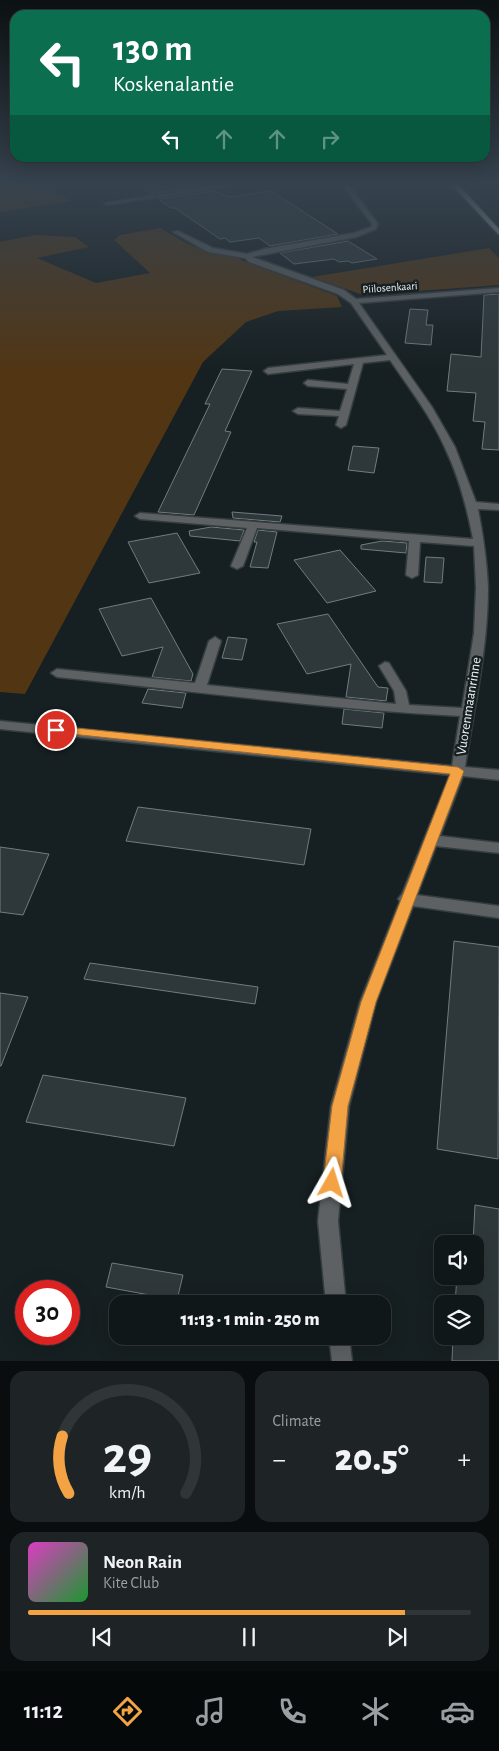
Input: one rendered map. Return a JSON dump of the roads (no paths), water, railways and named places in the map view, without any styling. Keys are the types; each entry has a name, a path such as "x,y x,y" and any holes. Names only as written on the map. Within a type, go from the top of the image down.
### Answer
{"street":[{"name":"Piilosenkaari","path":"202,246 211,250 247,256 252,260 341,292 354,301 499,290"},
{"path":"247,256 296,246"},
{"name":"Vuorenmaanrinne","path":"335,1295 328,1221 340,1106 368,1002 406,899 458,771 480,633 482,588 479,543 472,505 450,447 427,407 354,301"},
{"path":"268,372 392,358"},
{"path":"341,425 359,361"},
{"path":"308,383 352,387"},
{"path":"298,411 344,414"},
{"path":"472,505 499,507"},
{"path":"140,516 479,543"},
{"path":"237,566 253,525"},
{"path":"412,576 415,538"},
{"path":"200,688 215,641"},
{"path":"385,666 400,692 402,709"},
{"path":"56,673 402,709 467,712"},
{"path":"0,725 499,775"},
{"path":"430,840 499,848"},
{"path":"406,899 499,912"},
{"path":"340,1345 342,1361"}]}
